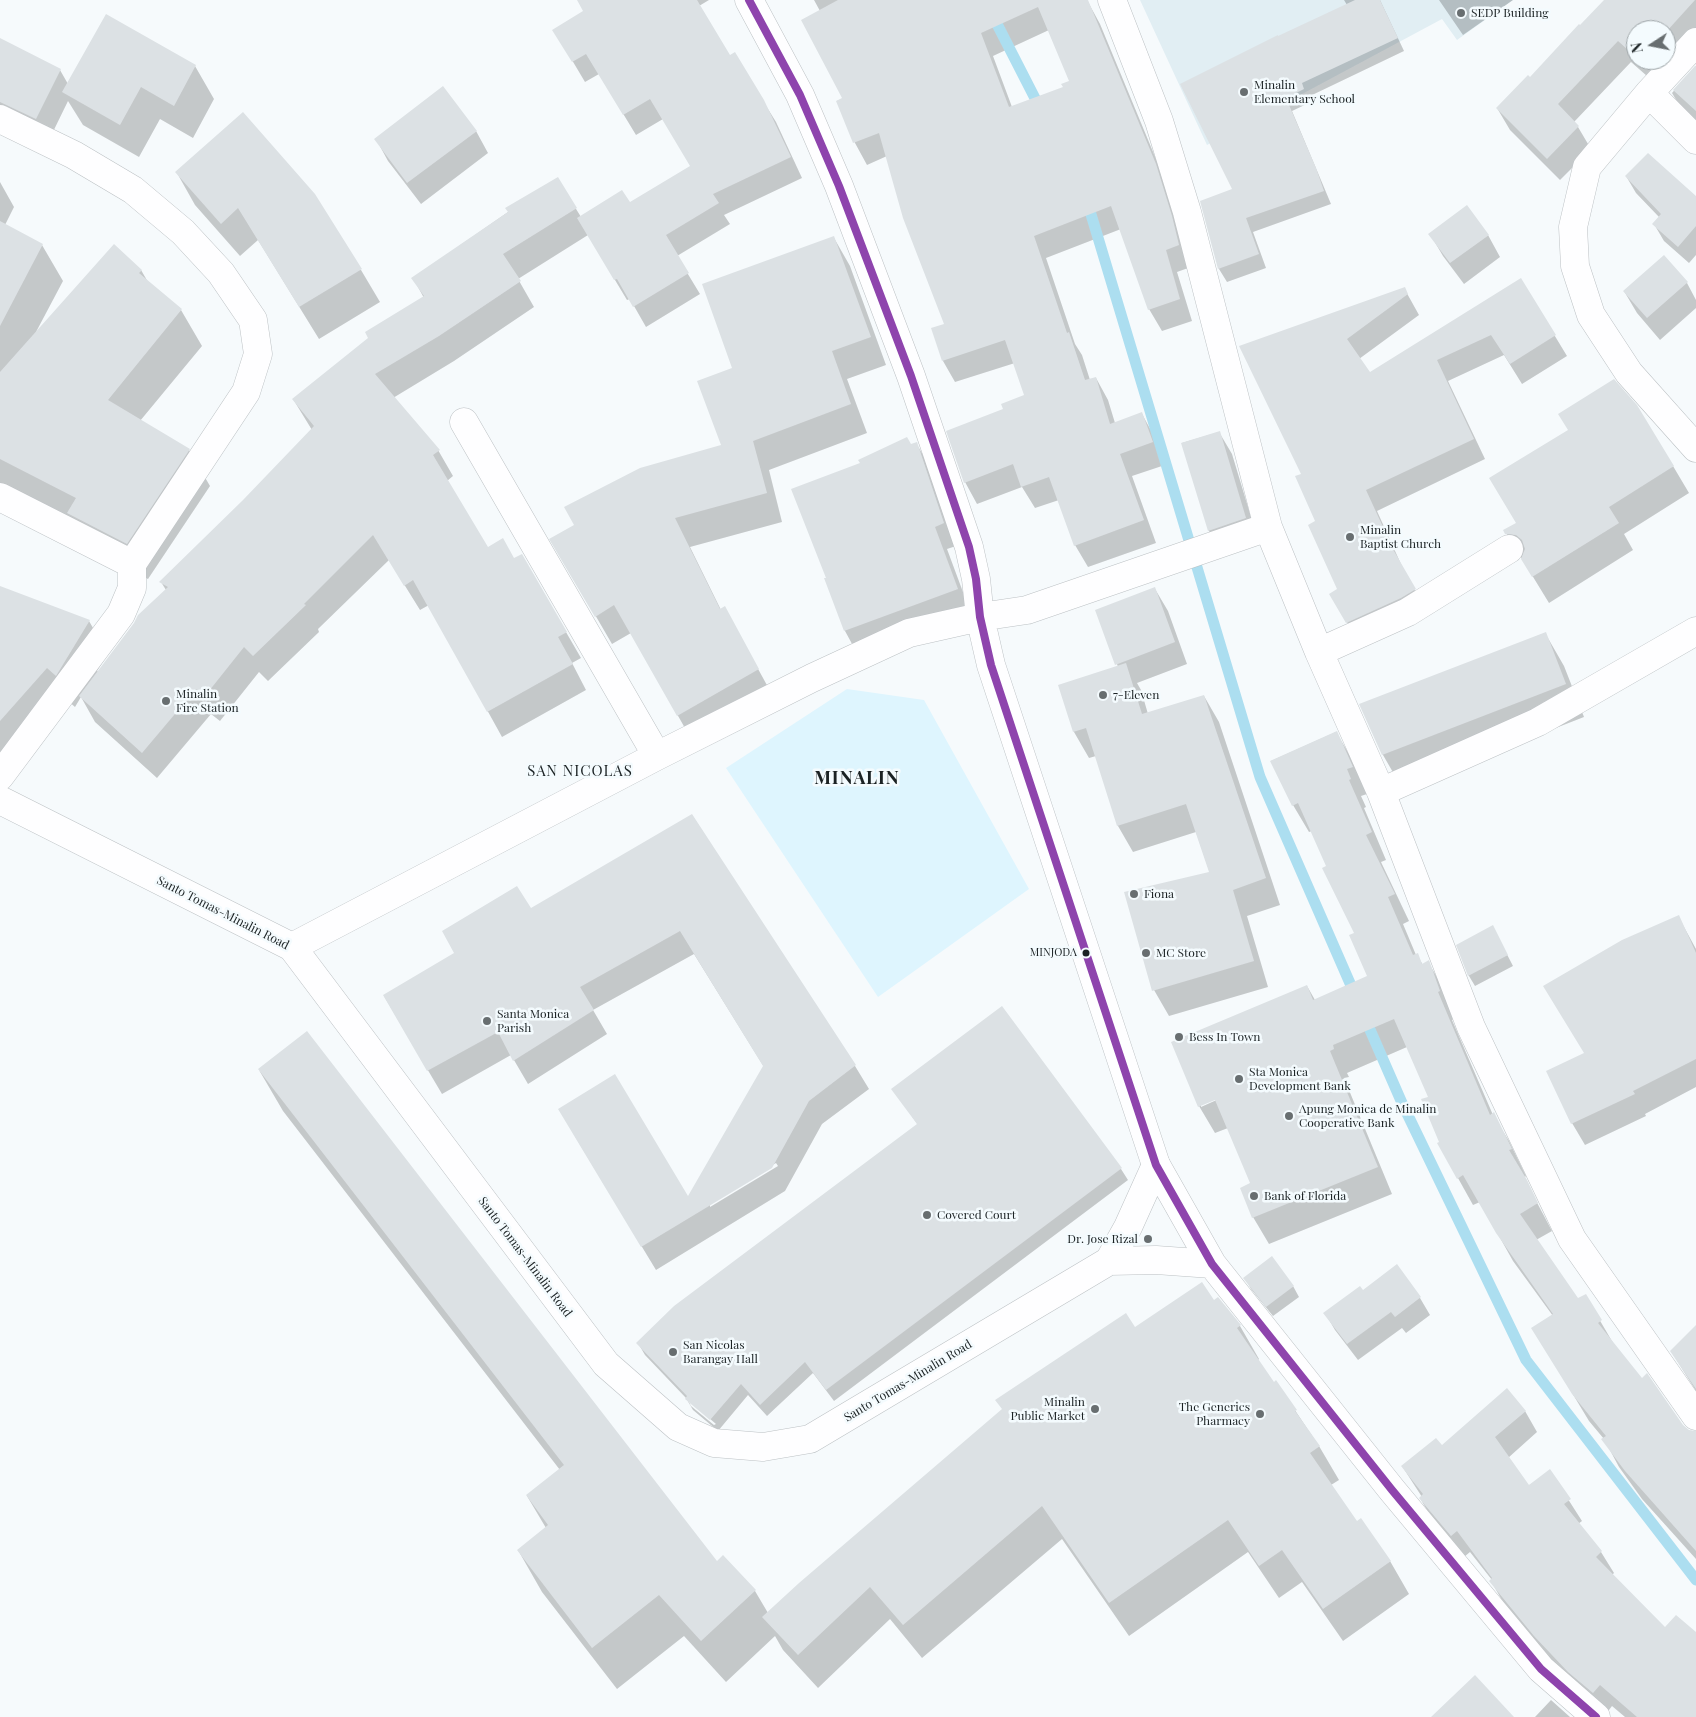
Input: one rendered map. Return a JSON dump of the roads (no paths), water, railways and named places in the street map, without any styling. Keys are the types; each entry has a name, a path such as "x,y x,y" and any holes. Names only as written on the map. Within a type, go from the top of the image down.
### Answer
{"street":[{"path":"749,0 800,95 838,186 911,376 969,547 976,579 980,617 991,665 1156,1166 1212,1264 1392,1490 1541,1669 1596,1717"},
{"path":"1112,0 1159,121 1187,212 1268,527 1319,652 1382,792 1471,1027 1572,1239 1696,1416"},
{"path":"1696,42 1649,93 1587,167 1573,227 1575,266 1591,315 1629,373 1696,448"},
{"path":"1649,93 1696,140"},
{"path":"0,119 74,155 133,190 183,232 221,273 252,320 258,354 246,392 132,564 132,588 121,614 0,776"},
{"path":"464,422 657,756"},
{"path":"0,497 132,564"},
{"path":"292,947 657,756 812,678 909,633 980,617 1027,610 1268,527"},
{"path":"1319,652 1408,612 1509,549"},
{"path":"1382,792 1538,722 1696,631"},
{"name":"Santo Tomas-Minalin Road","path":"0,800 292,947 606,1364 678,1427 714,1443 762,1447 810,1439 1109,1261 1156,1260 1212,1264"},
{"path":"1109,1261 1128,1227 1156,1166"}],"waterway":[{"path":"981,0 997,24 1041,110"},
{"path":"1087,201 1260,777 1356,997"},
{"path":"1364,1016 1402,1103 1526,1360 1696,1580"}],"place":[{"name":"SEDP Building","path":"1461,13"},
{"name":"Minalin Elementary School","path":"1244,92"},
{"name":"Minalin Baptist Church","path":"1350,537"},
{"name":"7-Eleven","path":"1103,695"},
{"name":"Minalin Fire Station","path":"166,701"},
{"name":"Fiona","path":"1134,894"},
{"name":"MINJODA","path":"1086,953"},
{"name":"MC Store","path":"1146,953"},
{"name":"Santa Monica Parish","path":"487,1021"},
{"name":"Bess In Town","path":"1179,1037"},
{"name":"Sta Monica Development Bank","path":"1239,1079"},
{"name":"Apung Monica de Minalin Cooperative Bank","path":"1289,1116"},
{"name":"Bank of Florida","path":"1254,1196"},
{"name":"Covered Court","path":"927,1215"},
{"name":"Dr. Jose Rizal","path":"1148,1239"},
{"name":"San Nicolas Barangay Hall","path":"673,1352"},
{"name":"Minalin Public Market","path":"1095,1409"},
{"name":"The Generics Pharmacy","path":"1260,1414"}],"district":[{"name":"SAN NICOLAS","path":"580,771"},
{"name":"MINALIN","path":"857,778"}]}
